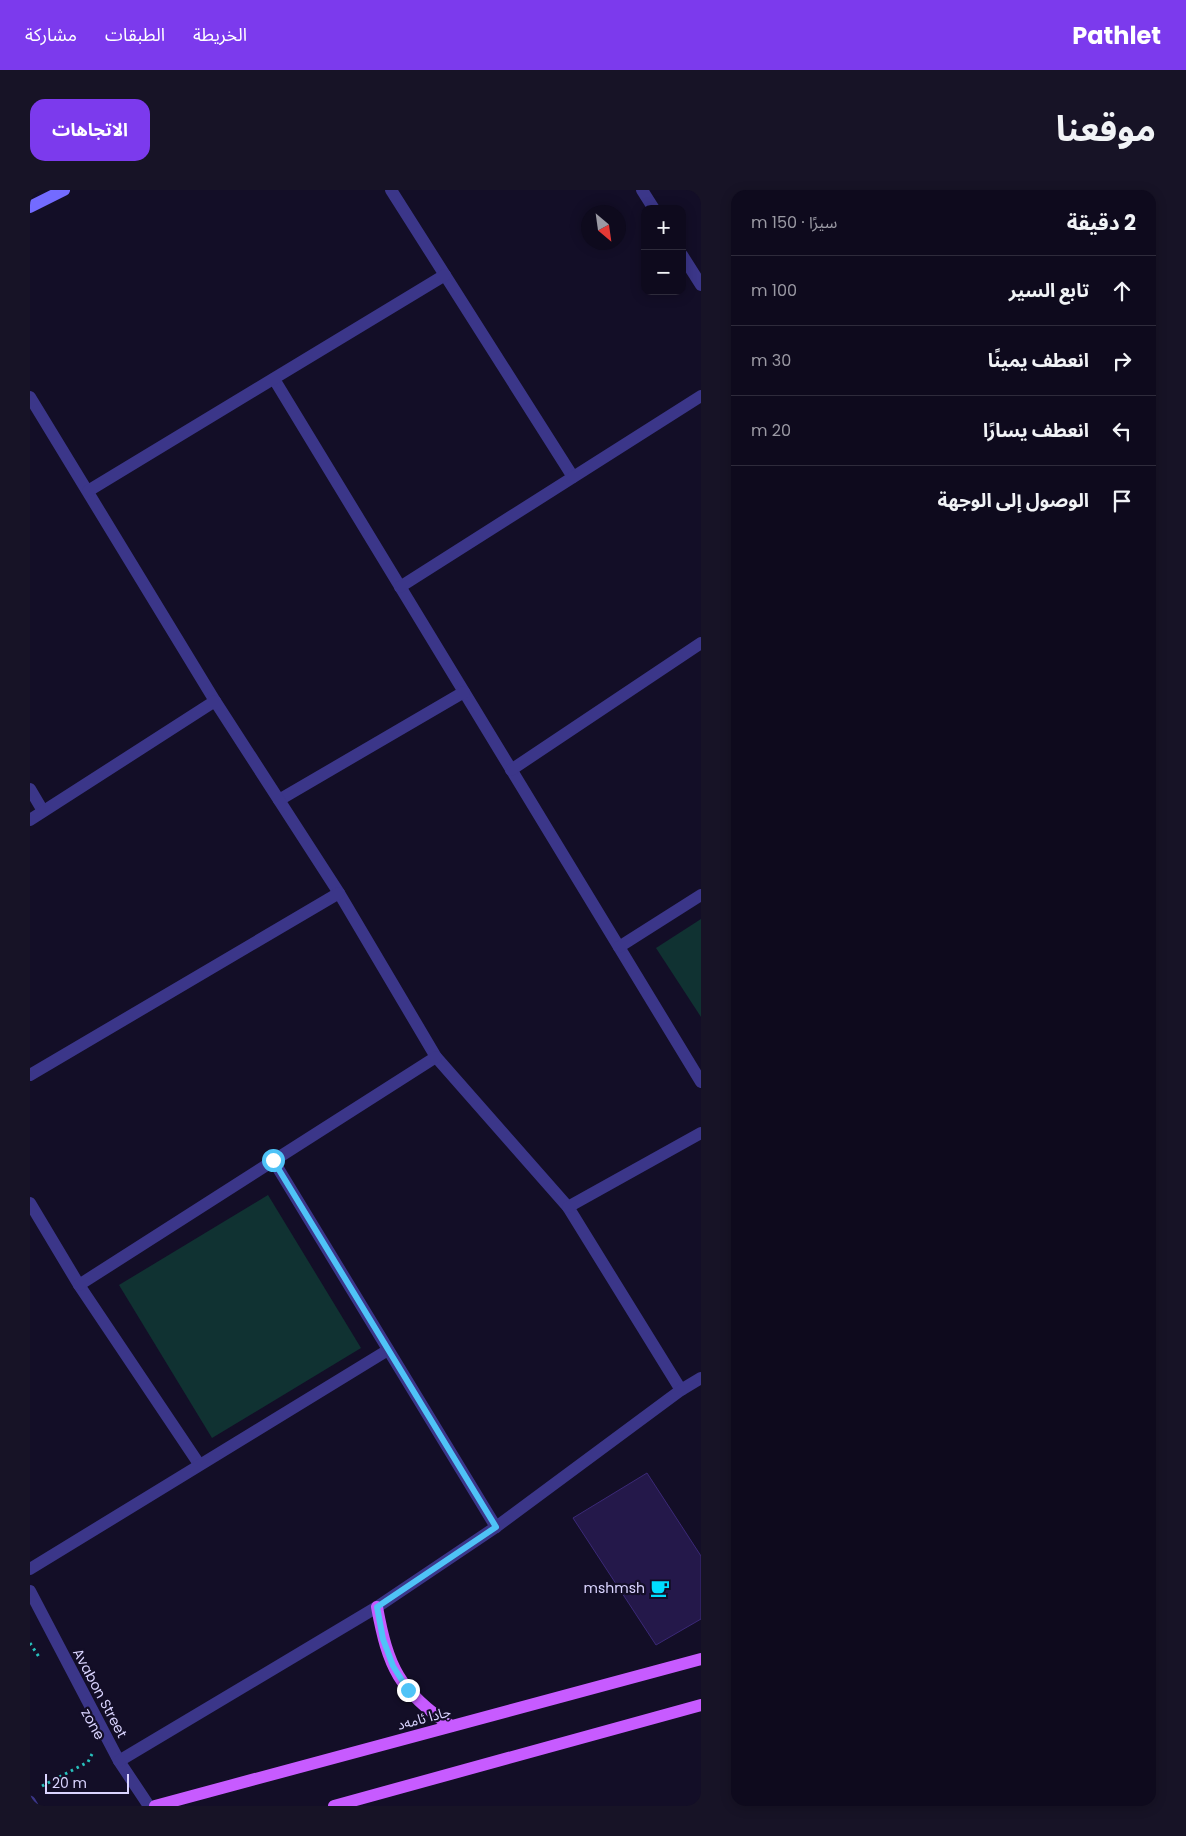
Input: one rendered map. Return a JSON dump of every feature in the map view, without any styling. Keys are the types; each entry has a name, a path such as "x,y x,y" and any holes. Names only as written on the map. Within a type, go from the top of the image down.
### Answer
{"main road":[{"path":"377,1607 383,1639 393,1666 408,1690 427,1710 451,1726"},
{"name":"جادا ئامەد","path":"155,1806 701,1659"},
{"path":"334,1806 701,1705"}],"street":[{"path":"30,206 64,190"},
{"path":"391,190 573,477"},
{"path":"642,190 651,205"},
{"path":"686,261 701,285"},
{"path":"88,492 445,276"},
{"path":"274,379 701,1082"},
{"path":"400,587 701,396"},
{"path":"30,397 216,701 339,893 436,1057 568,1207 681,1390"},
{"path":"511,770 701,643"},
{"path":"279,800 464,692"},
{"path":"30,820 216,701"},
{"path":"30,790 44,811"},
{"path":"30,1075 339,893"},
{"path":"619,947 701,895"},
{"path":"79,1285 436,1057"},
{"path":"568,1207 701,1133"},
{"path":"273,1160 496,1527"},
{"path":"30,1203 79,1285 199,1464"},
{"path":"30,1568 388,1350"},
{"path":"120,1761 377,1607 496,1527 681,1390 701,1378"},
{"name":"Avabon Street","path":"30,1591 120,1761 149,1806"}],"lane":[{"path":"30,1802 33,1806"}],"path":[{"path":"30,1643 40,1659"},
{"name":"zone","path":"39,1787 88,1762 96,1747"}],"green space":[{"path":"701,919 701,1017 656,948"},
{"path":"268,1195 361,1348 212,1438 119,1285"}],"building":[{"name":"mshmsh","path":"647,1473 701,1556 701,1619 656,1645 573,1518"}],"place":[{"name":"mshmsh","path":"660,1588"}],"route":[{"path":"273,1160 496,1527 377,1607 383,1639 393,1666 408,1690"}]}
